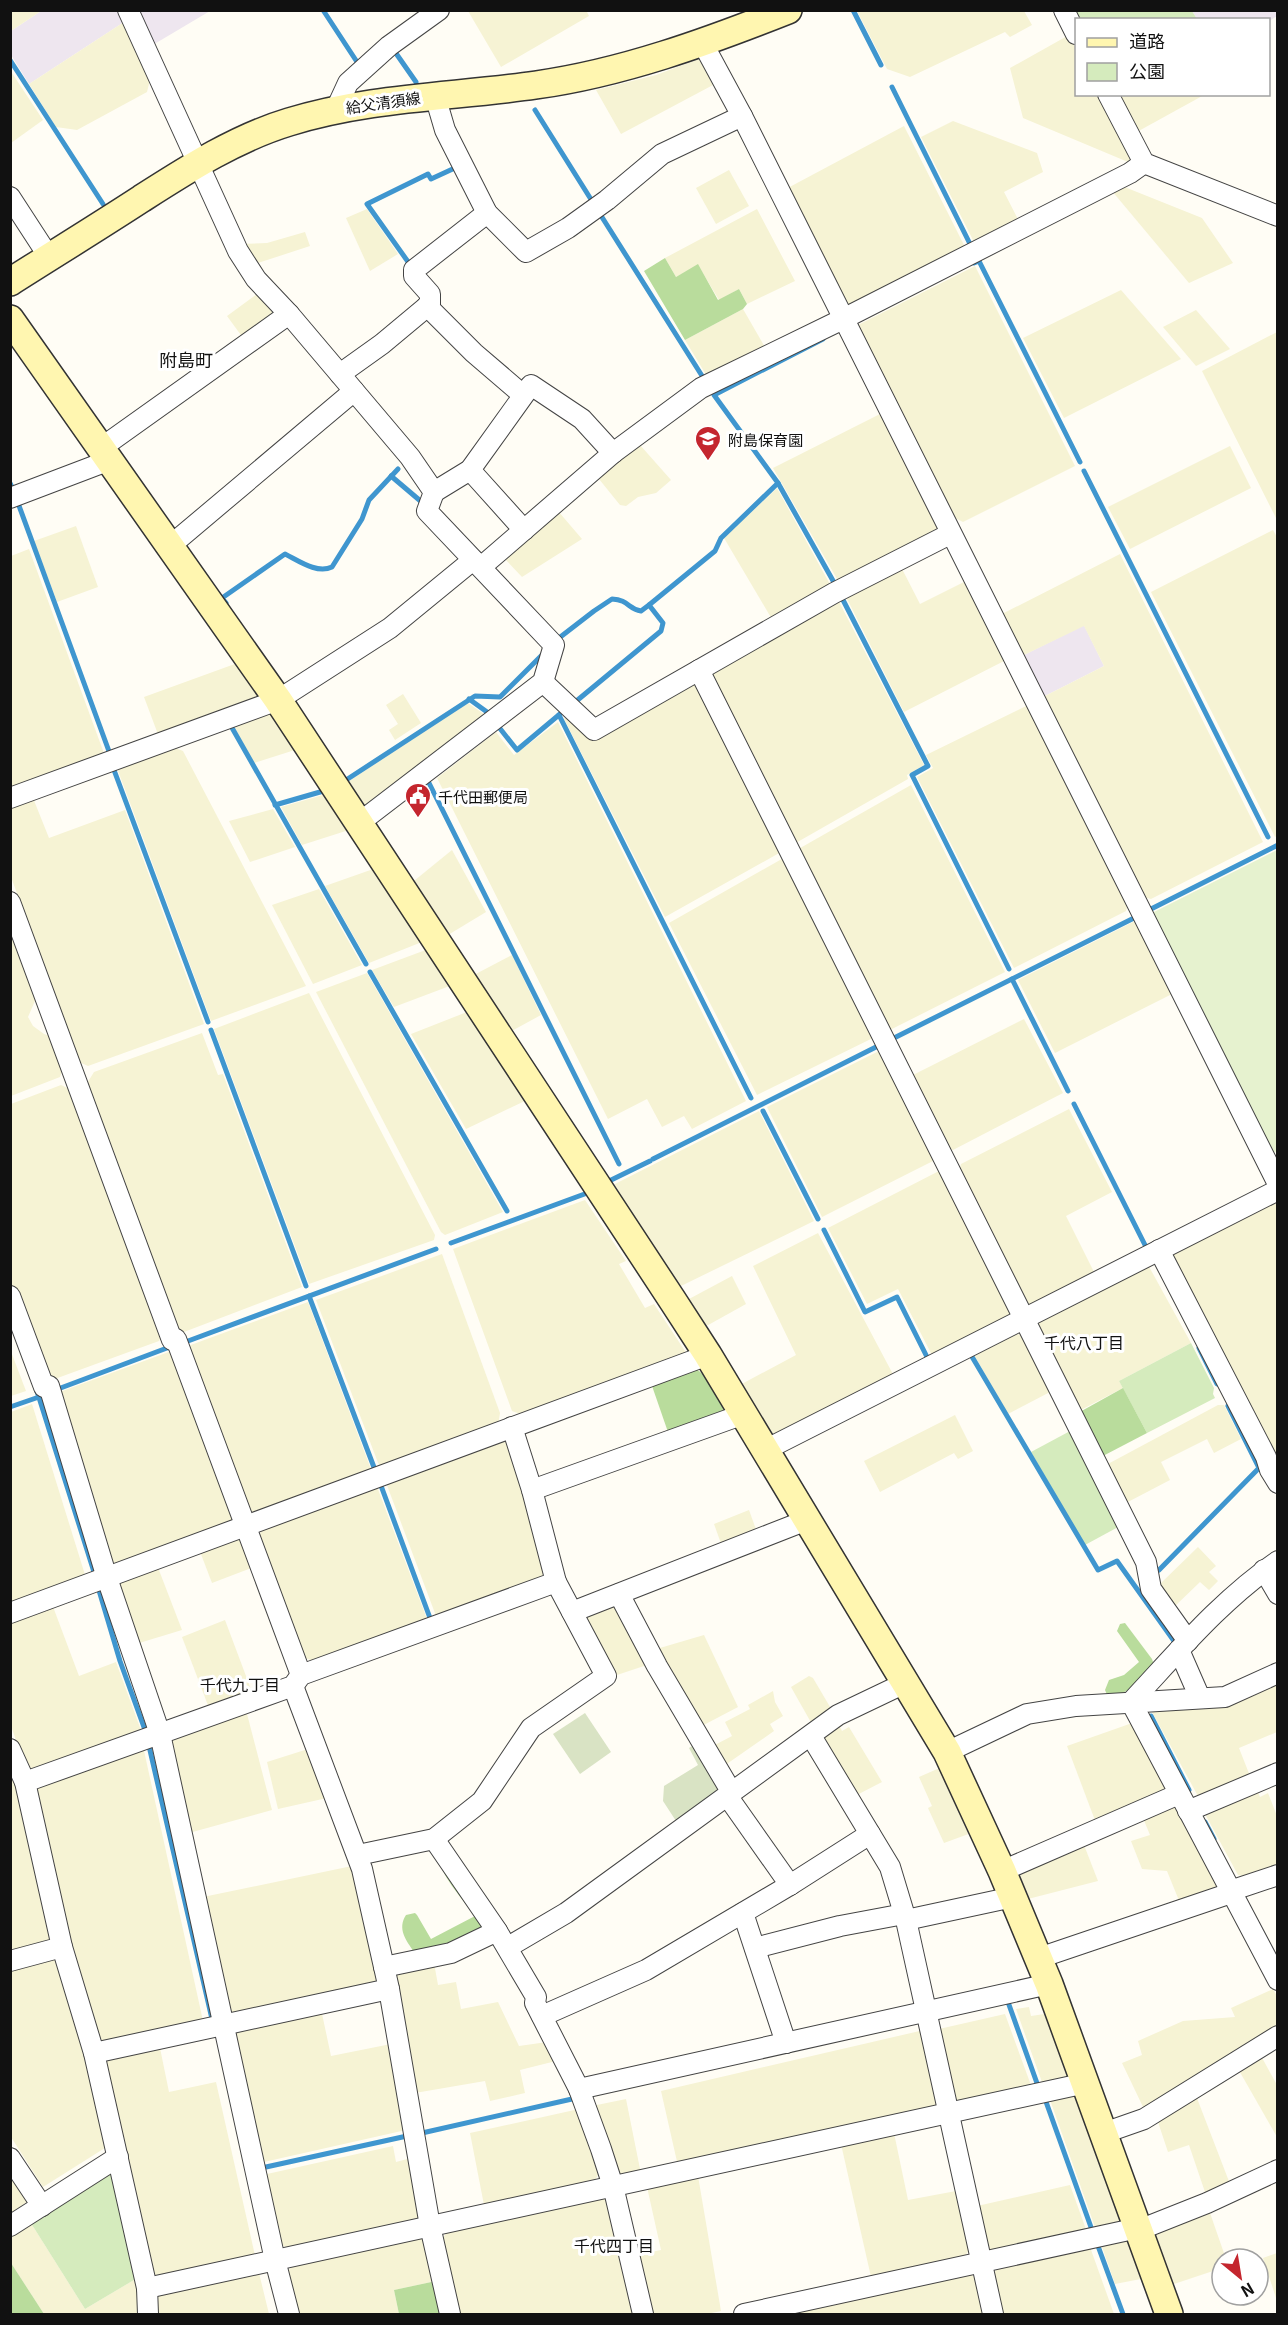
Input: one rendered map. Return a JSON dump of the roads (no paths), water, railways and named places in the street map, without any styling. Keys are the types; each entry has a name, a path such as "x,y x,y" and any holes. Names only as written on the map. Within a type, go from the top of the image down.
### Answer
{"street":[{"path":"128,10 238,251 256,279 289,314 410,457 434,492"},
{"path":"336,109 348,83 389,46 439,10"},
{"path":"1064,10 1075,30"},
{"name":"給父清須線","path":"10,282 197,164 247,138 288,122 336,109 537,85 583,76 625,66 702,42 770,14"},
{"path":"702,42 742,116 1278,1184"},
{"path":"435,96 445,130 487,213 526,252 568,228 607,200 662,154 742,116"},
{"path":"1109,96 1144,164 1278,216"},
{"path":"10,798 278,700 390,628 524,530 613,453 701,388 843,319 1144,164"},
{"path":"10,197 49,257"},
{"path":"340,374 382,344 430,304 430,294 414,276 414,270 487,213"},
{"path":"427,306 474,352 524,395"},
{"path":"10,498 106,454 289,314"},
{"path":"10,319 278,700 708,1355 947,1752 1039,1958 1169,2314"},
{"path":"359,823 543,682 554,645 427,510 434,492 470,470 531,385 582,419 613,453"},
{"path":"170,546 354,391"},
{"path":"470,470 524,530"},
{"path":"543,682 594,730 834,593 950,534"},
{"path":"699,670 1146,1562 1151,1589 1184,1646 1200,1698"},
{"path":"10,902 246,1526 363,1869 389,1989 430,2226 450,2314"},
{"path":"765,1450 1278,1190"},
{"path":"1159,1250 1278,1483"},
{"path":"10,1296 47,1386 107,1578 160,1734 275,2260 289,2314"},
{"path":"10,1613 708,1355"},
{"path":"532,1490 744,1414"},
{"path":"358,1855 434,1839 482,1801 531,1728 606,1676 556,1582 532,1490 512,1427"},
{"path":"572,1612 807,1520"},
{"path":"1131,1702 1184,1646 1271,1566 1278,1594"},
{"path":"25,1782 160,1734 556,1582"},
{"path":"619,1594 730,1795 790,1885"},
{"path":"947,1752 1027,1714 1076,1706 1225,1697 1278,1674"},
{"path":"384,1967 451,1953 502,1939 566,1913 838,1715 905,1683"},
{"path":"1131,1702 1278,1980"},
{"path":"811,1736 890,1867 905,1917 927,2011 993,2314"},
{"path":"10,1749 25,1782 62,1947 94,2053 147,2288 148,2314"},
{"path":"1002,1871 1184,1803 1278,1773"},
{"path":"542,2016 646,1970 790,1885 870,1833"},
{"path":"434,1839 502,1939 536,1997 535,2003 579,2089 613,2186 643,2314"},
{"path":"1039,1958 1278,1875"},
{"path":"755,1948 840,1926 905,1917 1013,1897"},
{"path":"743,1913 786,2043"},
{"path":"10,1961 62,1947"},
{"path":"579,2089 1049,1984"},
{"path":"94,2053 389,1989"},
{"path":"1104,2133 1144,2119 1278,2036"},
{"path":"147,2288 1086,2083"},
{"path":"10,2226 118,2157"},
{"path":"10,2158 42,2206"},
{"path":"744,2314 1138,2229 1208,2203 1278,2170"}],"waterway":[{"path":"323,10 359,65"},
{"path":"853,10 881,65"},
{"path":"393,49 416,82"},
{"path":"10,60 103,204"},
{"path":"892,87 972,248"},
{"path":"535,110 592,201"},
{"path":"411,266 367,204 428,174 431,179 457,167 456,165"},
{"path":"600,214 704,379"},
{"path":"974,263 979,261 1080,462"},
{"path":"559,638 612,599 622,601 641,611 715,551 721,538 778,483 714,395 823,339"},
{"path":"226,603 222,598 285,554 314,568 332,567 362,519 369,500 398,469"},
{"path":"1084,471 1268,837"},
{"path":"391,476 424,504"},
{"path":"10,483 13,489"},
{"path":"778,483 836,586"},
{"path":"18,503 110,754"},
{"path":"841,596 928,766 912,775 1009,969"},
{"path":"574,703 661,631 663,623 649,605"},
{"path":"342,779 343,782 475,696 500,697 545,652"},
{"path":"469,699 487,712"},
{"path":"496,727 498,726 517,750 560,714"},
{"path":"559,715 751,1098"},
{"path":"231,726 366,964"},
{"path":"114,770 208,1022"},
{"path":"428,781 619,1164"},
{"path":"275,805 327,790"},
{"path":"1151,909 1278,845"},
{"path":"892,1039 1134,918"},
{"path":"370,972 507,1211"},
{"path":"1012,979 1068,1091"},
{"path":"211,1030 306,1286"},
{"path":"653,1159 880,1045"},
{"path":"1074,1104 1146,1247"},
{"path":"763,1111 818,1219"},
{"path":"605,1183 650,1161"},
{"path":"451,1243 590,1192"},
{"path":"824,1230 865,1312 897,1297 928,1359"},
{"path":"188,1341 436,1249"},
{"path":"309,1296 375,1470"},
{"path":"58,1389 167,1348"},
{"path":"1199,1348 1217,1384"},
{"path":"971,1355 1098,1570 1117,1561 1174,1641"},
{"path":"36,1388 94,1572"},
{"path":"10,1407 39,1397"},
{"path":"1159,1570 1259,1468 1228,1406"},
{"path":"380,1483 430,1618"},
{"path":"98,1587 120,1661 145,1730"},
{"path":"1151,1716 1189,1790"},
{"path":"149,1746 212,2019"},
{"path":"1205,1822 1214,1839"},
{"path":"1008,2002 1038,2086"},
{"path":"422,2133 572,2099"},
{"path":"1045,2099 1092,2230"},
{"path":"266,2167 407,2136"},
{"path":"1098,2246 1123,2314"}],"place":[{"name":"附島保育園","path":"708,462"},
{"name":"千代田郵便局","path":"418,819"}],"district":[{"name":"附島町","path":"186,359"},
{"name":"千代八丁目","path":"1084,1342"},
{"name":"千代九丁目","path":"240,1684"},
{"name":"千代四丁目","path":"614,2245"}]}
